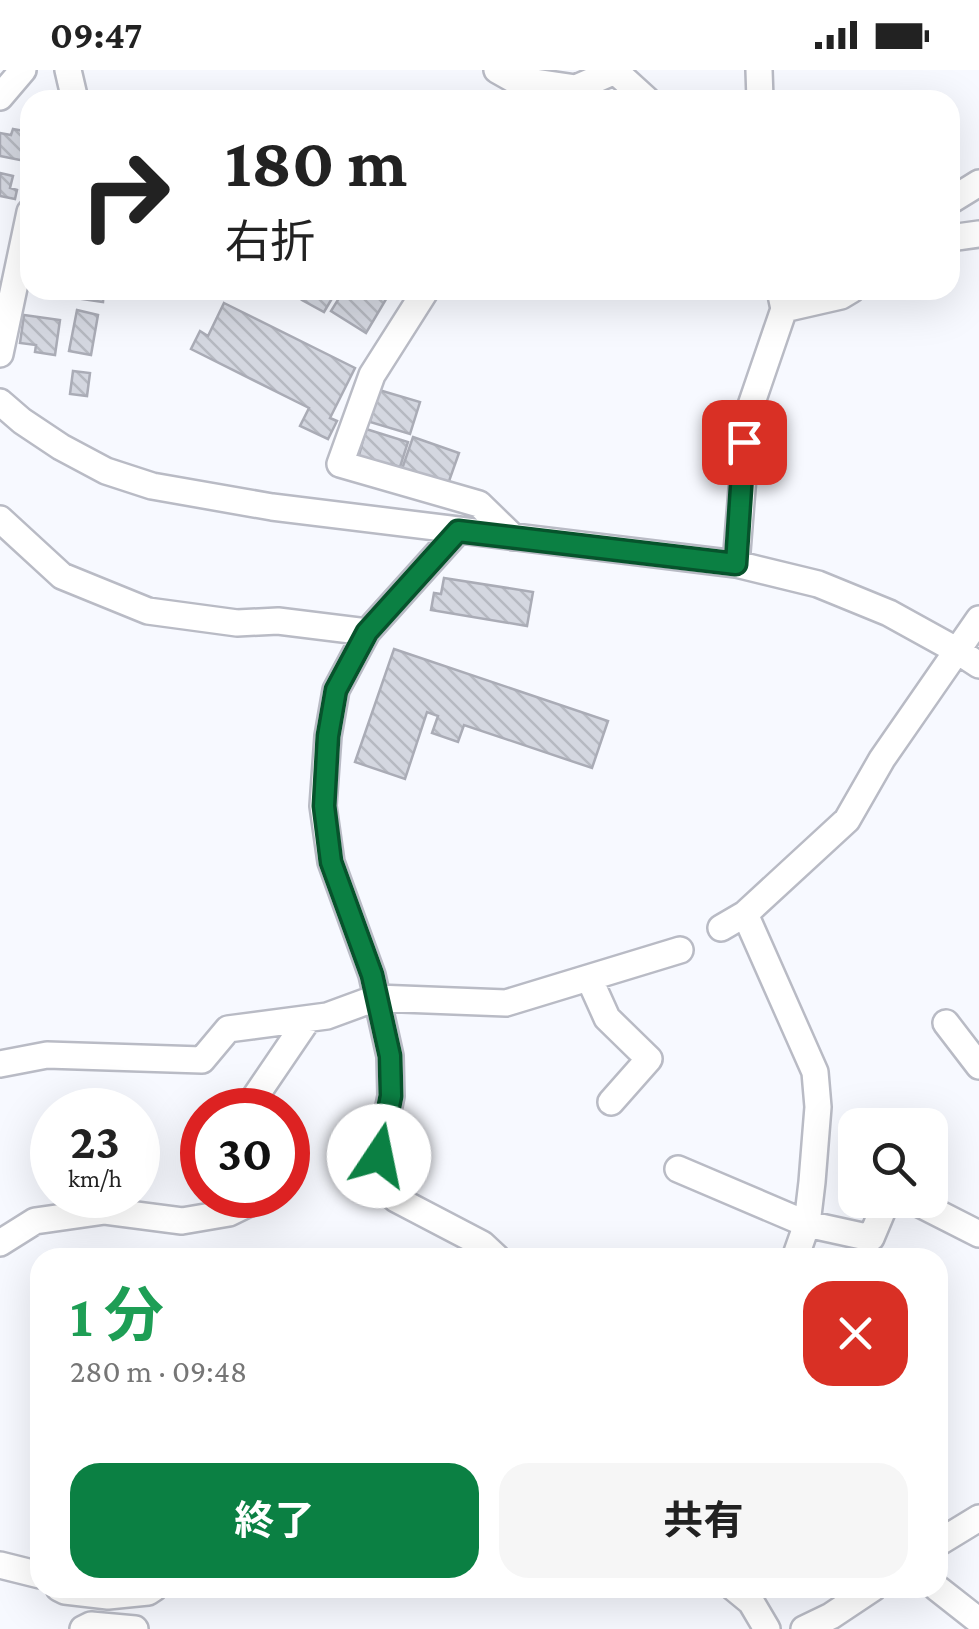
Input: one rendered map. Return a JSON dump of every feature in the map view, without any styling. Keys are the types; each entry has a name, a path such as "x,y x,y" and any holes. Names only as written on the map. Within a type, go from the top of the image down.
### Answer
{"street":[{"path":"0,97 24,70"},
{"path":"498,70 513,79 576,88 615,71 636,90"},
{"path":"0,354 20,259"},
{"path":"420,300 372,375 340,464 479,504 512,537"},
{"path":"736,564 748,414 782,300"},
{"path":"0,402 61,446 106,471 152,486 272,507 736,564 818,584 889,614 979,665"},
{"path":"0,518 62,576 148,611 237,623 278,621 367,632"},
{"path":"458,531 367,632 336,690 328,736 324,806 331,862 372,975 390,1056 391,1096 379,1156 379,1182 396,1199 486,1248"},
{"path":"721,928 744,914 847,820 882,759 979,619"},
{"path":"744,914 815,1072 818,1107 807,1224 799,1248"},
{"path":"0,1064 47,1056 202,1060 228,1028 327,1016 376,998 506,1004 680,950"},
{"path":"589,978 607,1018 649,1058 611,1102"},
{"path":"261,1088 308,1019"},
{"path":"946,1023 979,1066"},
{"path":"678,1169 807,1224 871,1238 879,1218"},
{"path":"0,1243 36,1221 105,1211 194,1218"},
{"path":"947,1218 979,1234"},
{"path":"948,1537 979,1518"},
{"path":"0,1565 30,1572"},
{"path":"948,1597 979,1621"},
{"path":"745,1598 768,1629"},
{"path":"804,1629 858,1598"},
{"path":"84,1629 92,1625 135,1629"}],"building":[{"path":"13,129 20,130 20,160 0,156 0,133 11,135"},
{"path":"0,173 13,176 10,188 17,190 15,199 0,196"},
{"path":"302,300 331,300 324,312"},
{"path":"338,300 386,300 366,333 331,311"},
{"path":"224,303 355,368 330,418 337,421 328,439 300,426 309,408 191,349 200,331 208,336"},
{"path":"77,310 98,315 91,355 69,351"},
{"path":"24,315 60,320 55,355 35,352 36,345 20,343"},
{"path":"73,371 90,373 87,396 70,394"},
{"path":"379,390 420,402 410,434 370,422"},
{"path":"366,429 408,442 400,467 391,464 388,472 357,463"},
{"path":"413,437 459,453 448,484 402,469"},
{"path":"444,578 533,592 527,626 431,610 434,593 441,594"},
{"path":"394,649 608,721 592,768 464,725 458,742 432,733 438,716 427,712 405,779 355,762"}],"route":[{"path":"379,1156 391,1096 390,1056 372,975 331,862 324,806 328,736 336,690 367,632 458,531 736,564 744,442"}]}
